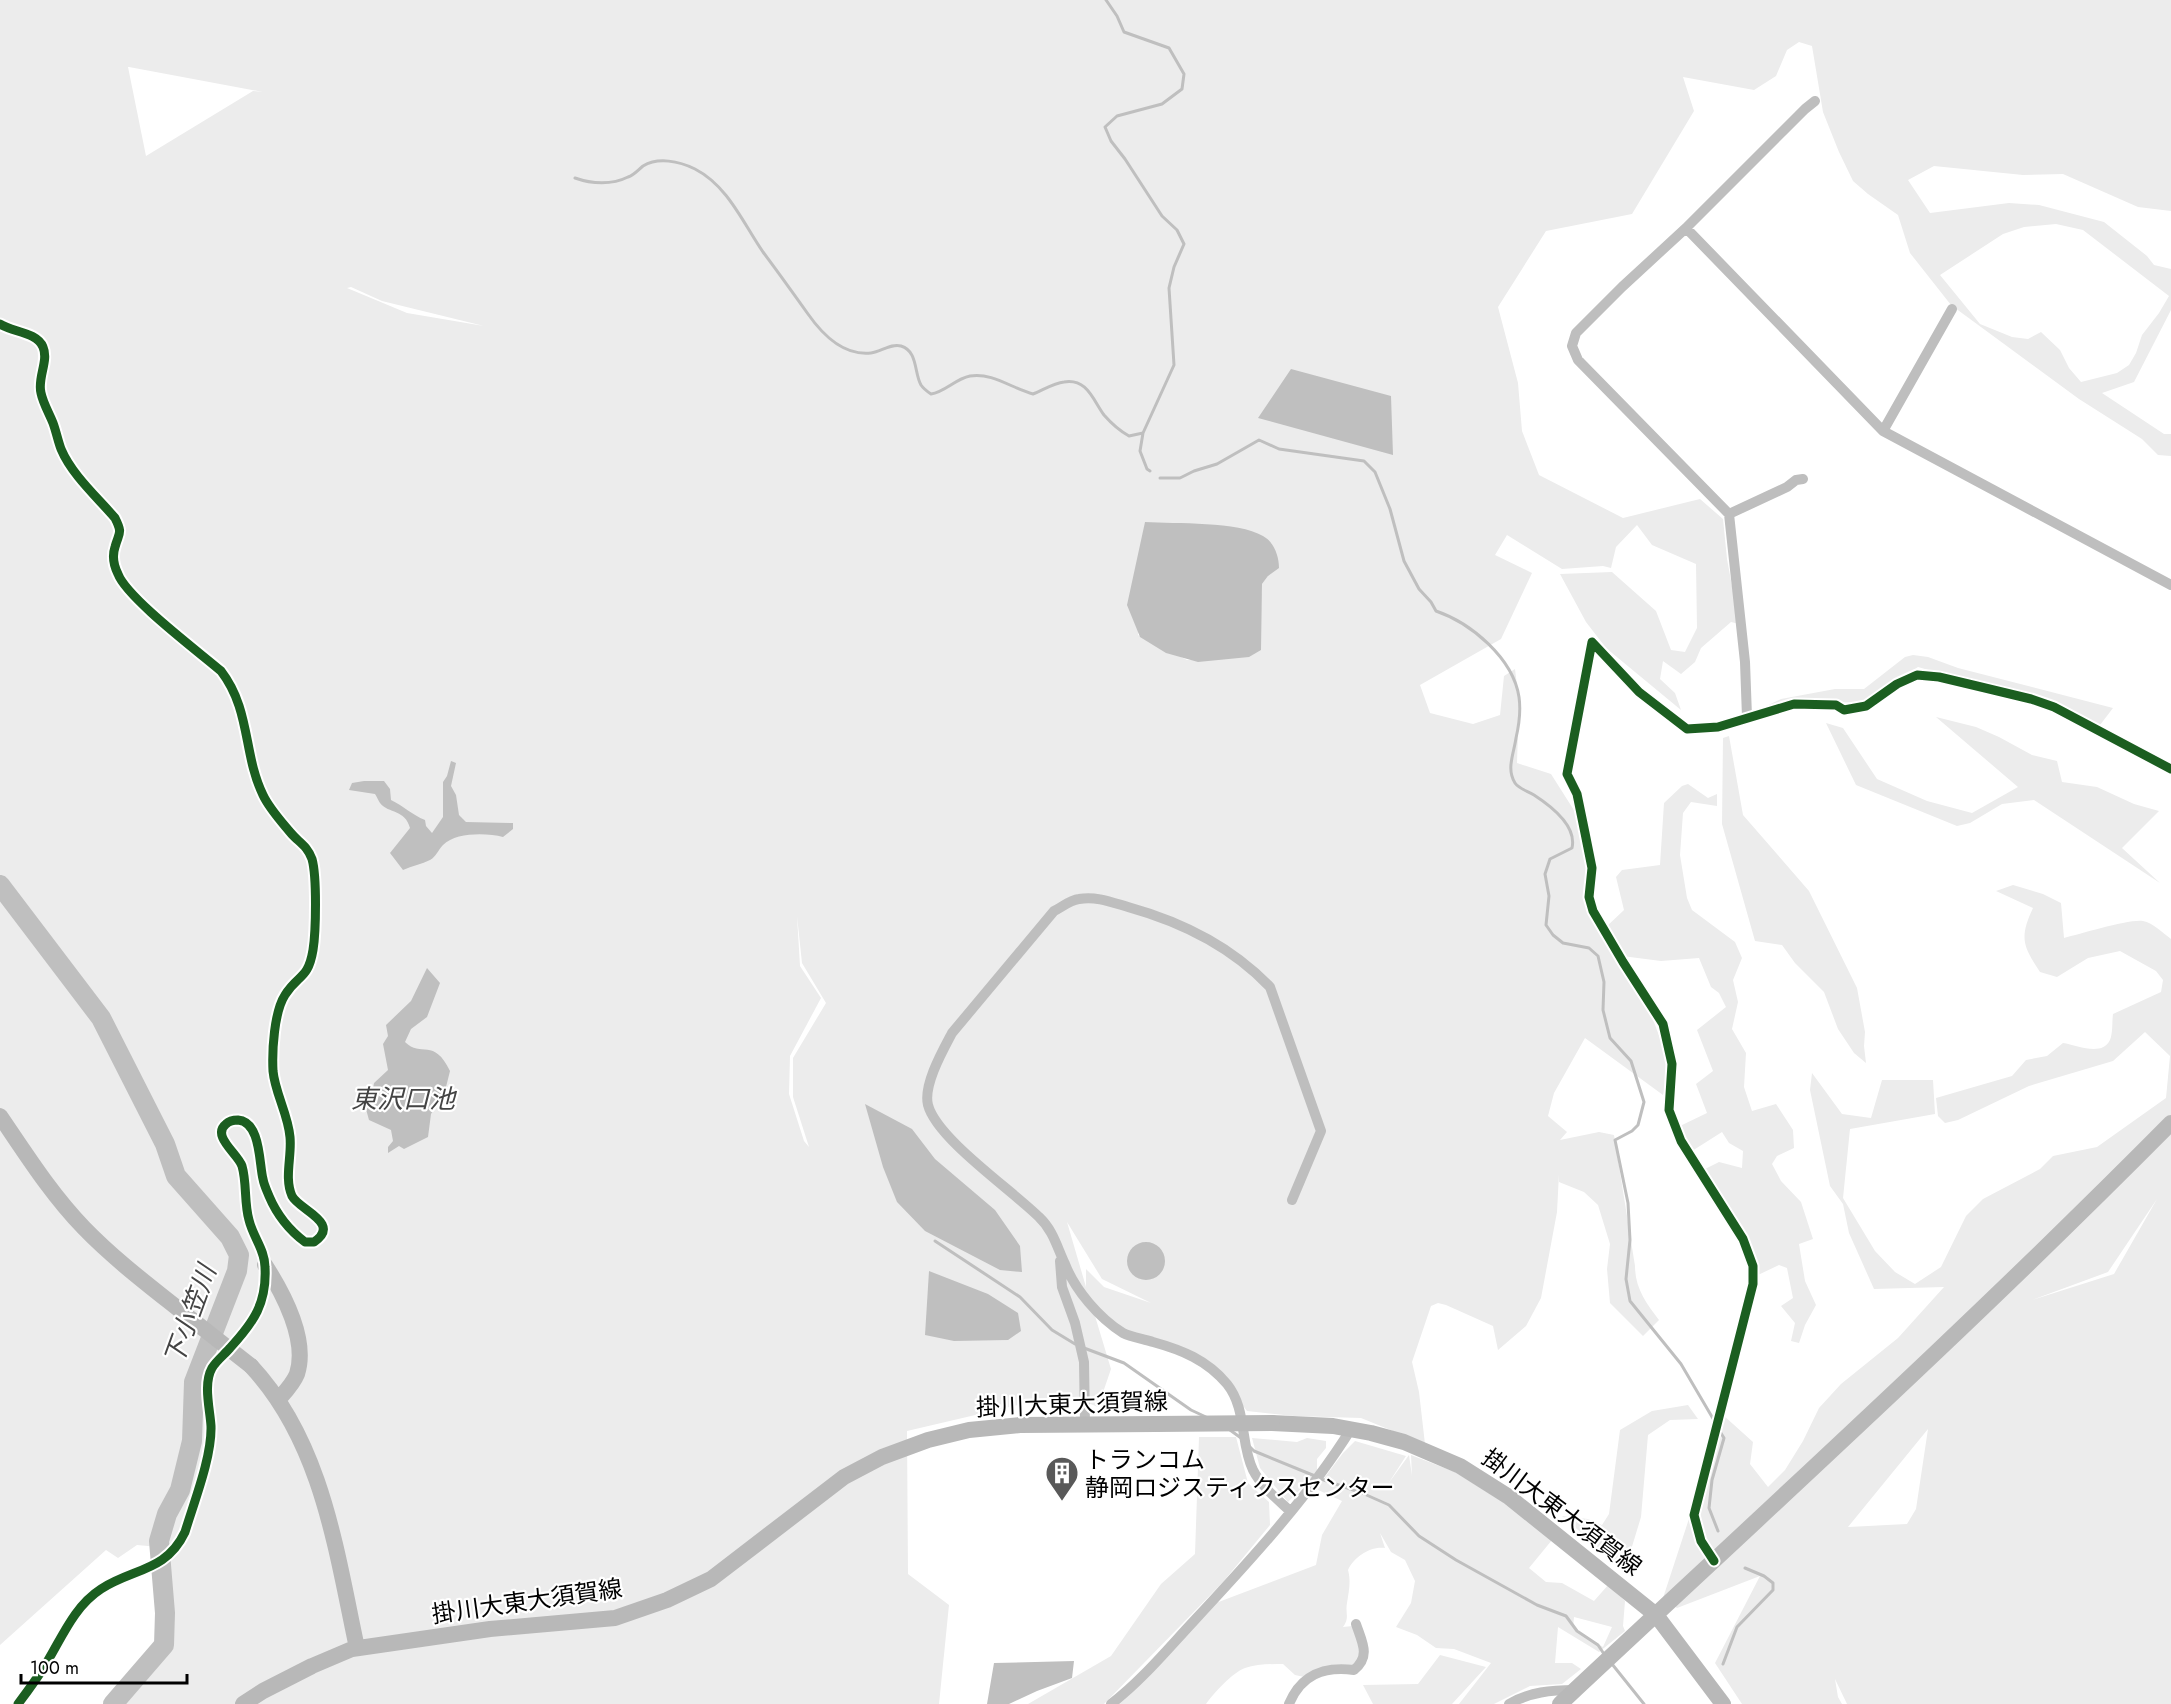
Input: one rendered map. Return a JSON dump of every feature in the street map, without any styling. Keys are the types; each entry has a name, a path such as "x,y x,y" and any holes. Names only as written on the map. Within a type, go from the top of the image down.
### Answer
{"main road":[{"path":"0,1116 51,1190 82,1226 114,1257 251,1366 269,1386 303,1444 322,1496 357,1648"},
{"path":"1560,1704 2066,1228 2171,1123"},
{"path":"265,1265 276,1281 295,1326 300,1348 297,1374 292,1385 278,1400"},
{"name":"掛川大東大須賀線","path":"243,1704 312,1666 357,1648 490,1629 615,1618 668,1600 711,1579 844,1477 882,1457 928,1440 969,1430 1020,1425 1272,1423 1351,1429 1404,1442 1460,1466 1534,1515 1656,1615 1723,1704"}],"street":[{"path":"1748,717 1729,514 1578,360 1572,346 1576,333 1622,286 1686,228 1815,101"},
{"path":"1686,228 1883,430 2171,585"},
{"path":"1883,430 1952,309"},
{"path":"0,324 30,336 39,341 44,348 40,393 54,424 61,449 69,463 115,518 120,528 121,536 115,547 113,561 118,577 130,594 221,671 232,685 239,701 257,782 269,808 282,820 291,834 306,846 311,857 315,872 313,947 307,972 284,995 280,1006 274,1044 273,1072 288,1126 290,1192 299,1206 320,1218 323,1227 322,1233 314,1242 305,1242 295,1235 277,1212 263,1179 257,1142 249,1126 243,1121 236,1120 224,1125 221,1131 222,1138 242,1166 249,1220 264,1256 265,1279 260,1309 245,1332 212,1368 208,1381 211,1430 209,1449 185,1532 179,1545 170,1556 152,1568 101,1589 85,1603 18,1704"},
{"path":"1729,514 1787,487 1796,480 1803,479"},
{"path":"1714,1561 1701,1541 1694,1515 1714,1428 1753,1284 1753,1266 1743,1239 1681,1141 1669,1110 1672,1064 1663,1024 1593,911 1589,897 1592,868 1577,794 1567,774 1592,642 1639,692 1687,729 1718,727 1794,704 1836,705 1844,710 1866,706 1897,684 1917,675 1939,677 2054,706 2171,769"},
{"path":"1290,1511 1265,1487 1253,1470 1238,1406 1227,1384 1196,1357 1124,1333 1101,1315 1083,1296 1066,1267 1052,1232 1040,1218 939,1126 928,1104 929,1087 952,1033 1054,911 1076,899 1097,898 1165,917 1208,938 1255,972 1270,987 1322,1131 1292,1200"},
{"path":"1060,1252 1062,1287 1076,1323 1084,1362 1085,1425"},
{"path":"1111,1704 1129,1690 1221,1592 1332,1460 1351,1429"},
{"path":"1288,1704 1295,1690 1312,1676 1333,1668 1354,1670 1359,1666 1363,1660 1364,1648 1356,1624"},
{"path":"1509,1704 1521,1697 1536,1693 1575,1690"}],"shaded area":[{"path":"0,0 2171,0 2171,211 2138,207 2063,174 2023,175 1934,166 1908,180 1930,213 2009,203 2039,205 2104,222 2147,256 2154,265 2171,269 2171,310 2134,382 2102,393 2164,434 2171,434 2171,456 2158,455 2142,439 2079,399 1951,305 1910,253 1898,215 1853,181 1823,112 1812,46 1799,42 1787,50 1776,76 1754,90 1683,77 1694,111 1632,214 1546,231 1498,307 1518,383 1522,431 1539,475 1623,518 1700,499 1723,519 1727,559 1739,624 1731,622 1701,648 1695,662 1681,674 1663,661 1660,679 1675,693 1681,710 1606,648 1586,622 1560,574 1612,572 1656,611 1671,650 1685,652 1697,628 1696,564 1652,545 1637,525 1616,547 1611,568 1603,566 1562,569 1507,535 1495,555 1532,573 1501,639 1420,685 1430,713 1473,724 1500,715 1504,676 1515,669 1519,702 1517,763 1551,774 1577,815 1589,853 1586,886 1647,1003 1672,1071 1663,1095 1585,1038 1554,1093 1548,1116 1567,1132 1560,1140 1599,1132 1614,1135 1635,1274 1639,1288 1659,1320 1643,1336 1610,1303 1607,1269 1610,1244 1598,1205 1584,1192 1559,1182 1559,1174 1557,1212 1541,1298 1526,1326 1498,1350 1493,1326 1446,1305 1438,1303 1431,1306 1412,1362 1419,1392 1425,1444 1361,1418 1294,1416 1247,1411 1227,1385 1196,1357 1117,1328 1092,1306 1111,1369 1098,1407 1065,1394 907,1431 908,1574 949,1605 939,1704 122,1704 170,1637 159,1547 137,1545 118,1558 106,1550 0,1645","holes":["128,67 263,92 253,91 146,156","2056,224 2083,230 2169,296 2142,335 2129,365 2117,373 2081,382 2069,368 2060,350 2041,332 2028,339 2012,337 1980,324 1940,275 2003,234 2024,227","351,287 382,301 484,326 407,313 347,288","1145,522 1268,576 1262,584 1262,593 1192,660 1187,660 1138,635","797,916 802,963 826,1003 793,1058 793,1097 809,1147 804,1141 789,1094 790,1056 821,998 800,966","1067,1222 1102,1279 1151,1303 1104,1287 1086,1269 1086,1287"]},
{"path":"1913,655 1928,657 1958,668 2113,708 2100,725 2051,700 1918,667 1864,703 1801,701 1756,711 1781,699 1835,689 1864,689 1905,657"},
{"path":"1936,717 1976,727 2032,755 2057,761 2062,782 2097,787 2134,804 2159,811 2122,848 2160,883 2034,800 2002,804 1970,823 1957,826 1856,785 1826,723 1843,728 1877,779 1927,801 1972,813 2018,787"},
{"path":"1729,736 1743,815 1809,891 1857,988 1865,1032 1866,1063 1854,1053 1838,1029 1824,992 1795,963 1782,945 1755,941 1722,824 1723,738"},
{"path":"1688,784 1708,798 1717,794 1717,806 1691,802 1683,813 1680,855 1687,898 1692,910 1735,942 1742,958 1733,980 1738,1002 1732,1029 1746,1053 1744,1087 1752,1111 1776,1104 1793,1130 1794,1148 1777,1156 1772,1164 1781,1181 1801,1202 1813,1239 1799,1244 1805,1281 1816,1305 1805,1325 1799,1343 1791,1341 1795,1323 1781,1306 1793,1298 1787,1268 1779,1265 1758,1275 1745,1238 1705,1169 1719,1162 1742,1168 1743,1151 1729,1143 1722,1132 1692,1151 1680,1126 1707,1113 1696,1084 1713,1071 1697,1030 1726,1007 1719,993 1711,987 1699,958 1661,961 1622,956 1605,928 1624,910 1616,877 1622,870 1660,865 1664,803 1682,786"},
{"path":"2013,885 2043,894 2061,903 2064,938 2116,924 2143,921 2171,939 2171,1704 1847,1704 1835,1679 1838,1697 1842,1704 1742,1704 1715,1663 1760,1576 1677,1608 1663,1598 1723,1415 1753,1442 1750,1464 1768,1487 1785,1470 1803,1441 1819,1408 1841,1384 1898,1338 1944,1287 1874,1289 1849,1233 1843,1204 1830,1186 1810,1090 1812,1073 1842,1114 1871,1118 1882,1080 1933,1080 1935,1114 1850,1129 1843,1198 1875,1251 1895,1272 1915,1284 1941,1267 1966,1216 1983,1199 2040,1169 2053,1156 2097,1147 2166,1098 2170,1056 2145,1032 2113,1061 2029,1086 1958,1120 1945,1123 1938,1116 1936,1098 2012,1076 2026,1060 2047,1056 2063,1043 2089,1049 2101,1048 2110,1040 2113,1014 2161,992 2163,980 2156,971 2120,951 2088,958 2057,977 2040,972 2025,942 2026,927 2033,908 1996,891","holes":["2157,1199 2114,1274 2032,1300 2108,1272","1928,1429 1916,1509 1907,1524 1848,1527"]},
{"path":"1688,1405 1698,1419 1670,1420 1648,1435 1641,1517 1627,1563 1615,1562 1562,1516 1588,1519 1602,1525 1609,1514 1620,1430 1652,1411"},
{"path":"1199,1437 1236,1437 1248,1483 1269,1502 1270,1525 1223,1582 1104,1704 1028,1704 1111,1656 1161,1584 1195,1554"},
{"path":"1252,1438 1297,1442 1307,1438 1326,1441 1326,1448 1317,1459 1317,1472 1288,1502 1260,1468"},
{"path":"1355,1441 1406,1456 1388,1484 1409,1455 1412,1476 1411,1455 1455,1472 1509,1506 1552,1540 1529,1568 1546,1582 1562,1583 1594,1601 1609,1584 1625,1601 1623,1626 1625,1631 1599,1652 1558,1627 1555,1663 1572,1663 1581,1669 1562,1684 1530,1686 1494,1704 1459,1704 1491,1663 1454,1649 1436,1648 1417,1635 1396,1627 1411,1603 1415,1581 1405,1560 1391,1552 1380,1533 1385,1548 1363,1553 1348,1570 1350,1582 1347,1618 1343,1627 1353,1626 1364,1648 1355,1669 1309,1678 1295,1675 1283,1664 1259,1665 1240,1670 1218,1689 1206,1704 1115,1704 1208,1606 1316,1565 1322,1535 1342,1501 1316,1489","holes":["1574,1617 1612,1627 1603,1647 1573,1628"]},
{"path":"1440,1655 1486,1667 1452,1704 1373,1704 1363,1685 1418,1684"}],"water":[{"path":"1291,369 1391,396 1393,455 1258,418"},
{"path":"1145,522 1206,524 1238,528 1252,531 1270,542 1277,554 1279,568 1262,584 1261,650 1249,657 1198,662 1166,653 1140,637 1127,605"},
{"path":"451,761 456,763 451,786 456,795 459,815 466,822 513,823 513,829 503,837 480,834 456,838 443,845 430,860 403,870 390,853 410,828 408,822 401,815 380,803 375,794 349,790 352,783 384,781 390,789 391,800 425,820 426,826 432,833 443,817 443,782"},
{"name":"東沢口池","path":"427,968 440,983 427,1017 411,1029 405,1042 438,1054 450,1071 445,1091 431,1114 428,1137 404,1149 399,1146 388,1153 388,1147 393,1141 391,1130 369,1120 364,1102 372,1095 374,1083 388,1070 383,1044 388,1036 386,1025 411,1001"},
{"path":"865,1104 912,1129 935,1159 995,1210 1020,1246 1022,1272 1000,1270 925,1231 897,1202 883,1167"},
{"path":"1146,1242 1160,1247 1165,1261 1160,1275 1146,1280 1132,1275 1127,1261 1132,1247"},
{"path":"929,1271 988,1294 1018,1313 1021,1331 1008,1340 954,1341 925,1335"},
{"path":"1074,1661 1072,1678 1009,1704 987,1704 994,1663"}],"waterway":[{"path":"1106,0 1124,32 1169,48 1184,74 1182,89 1162,104 1117,116 1105,127 1111,141 1162,216 1177,230 1184,244 1174,267 1169,288 1174,365 1143,433 1140,451 1150,471"},
{"path":"575,178 588,182 622,180 649,163 662,161 689,166 707,176 726,195 763,252 814,322 827,336 843,347 861,353 871,353 901,346 913,357 921,385 931,394 960,380 978,375 1033,394 1060,383 1078,383 1088,391 1104,415 1119,429 1129,436 1143,433"},
{"path":"1160,478 1180,478 1217,464 1259,440 1279,449 1364,461 1375,472 1390,509 1404,561 1419,589 1436,611 1476,633 1499,656 1508,669 1515,683 1520,707 1511,761 1512,778 1519,787 1555,811 1571,832 1572,848 1550,859 1545,874 1549,896 1546,925 1563,943 1589,948 1598,956 1604,982 1603,1010 1610,1038 1631,1061 1644,1102 1638,1125 1615,1140 1628,1203 1630,1240 1626,1279 1630,1301 1681,1364 1715,1422"},
{"name":"下小笠川","path":"0,885 101,1018 165,1144 176,1176 230,1237 239,1255 237,1271 194,1382 192,1441 180,1490 167,1514 159,1541 165,1613 164,1645 113,1704"},
{"path":"935,1241 1020,1297 1052,1330 1075,1344"},
{"path":"1084,1348 1124,1363 1191,1410 1206,1417"},
{"path":"1230,1430 1241,1438"},
{"path":"1718,1531 1709,1508 1712,1480 1724,1438 1719,1430"},
{"path":"1250,1447 1254,1451 1315,1476"},
{"path":"1321,1479 1389,1505 1419,1536 1456,1560 1537,1605 1566,1616 1577,1631 1598,1645 1604,1654"},
{"path":"1723,1664 1737,1627 1773,1590 1773,1583 1764,1576 1745,1568"},
{"path":"1612,1664 1644,1704"}],"cycle path":[{"path":"0,324 30,335 43,347 45,358 40,381 43,400 66,459 78,477 115,518 119,527 120,533 114,550 118,574 135,597 221,671 237,701 252,764 263,795 268,805 305,847 312,859 316,904 313,950 308,967 285,995 278,1011 274,1032 273,1071 290,1137 288,1174 292,1196 316,1217 323,1229 314,1242 305,1242 289,1227 276,1210 263,1181 258,1145 251,1128 246,1122 238,1120 226,1124 222,1129 223,1139 242,1166 247,1213 263,1255 264,1291 252,1320 209,1374 207,1389 211,1438 202,1479 185,1532 177,1545 159,1562 113,1582 91,1596 75,1614 41,1672 18,1704"},
{"path":"1714,1561 1701,1541 1694,1515 1753,1284 1753,1266 1743,1239 1681,1141 1669,1110 1672,1064 1663,1024 1593,911 1589,897 1592,868 1577,794 1567,774 1592,642 1639,692 1687,729 1718,727 1794,704 1836,705 1844,710 1866,706 1897,684 1917,675 1939,677 2031,699 2054,707 2171,769"}],"place":[{"name":"トランコム 静岡ロジスティクスセンター","path":"1062,1502"}]}
